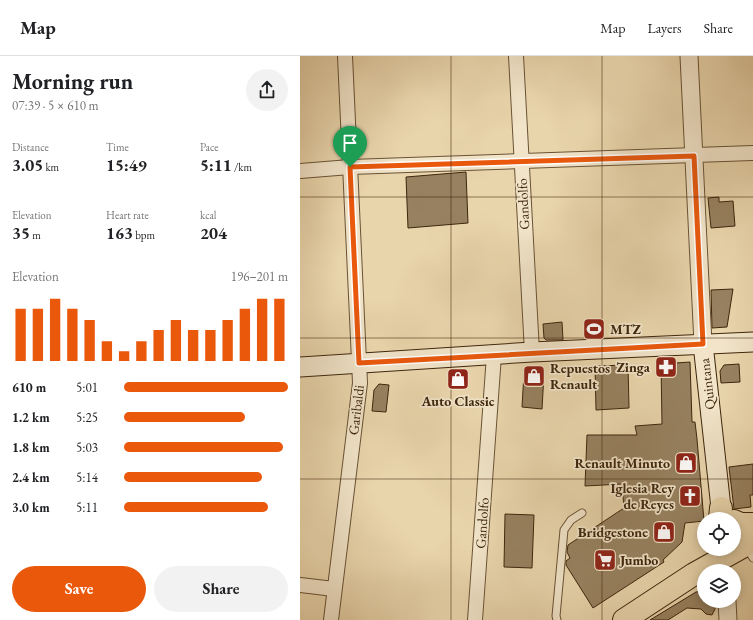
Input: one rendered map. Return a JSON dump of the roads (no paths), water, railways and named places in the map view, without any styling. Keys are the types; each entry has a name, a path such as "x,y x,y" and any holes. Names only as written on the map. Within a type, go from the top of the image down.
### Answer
{"main road":[{"path":"300,367 532,352 753,342"},
{"name":"Quintana","path":"703,344 735,512"},
{"path":"624,620 720,557"}],"street":[{"name":"Garibaldi","path":"331,620 360,383 344,56"},
{"name":"Gandolfo","path":"516,56 532,352"},
{"name":"Quintana","path":"689,56 703,344"},
{"path":"300,171 350,167 753,153"},
{"name":"Gandolfo","path":"475,620 494,355"},
{"path":"300,585 334,589"},
{"path":"727,608 728,620"}],"lane":[{"path":"557,620 564,530 571,520 582,513"}],"place":[{"name":"MTZ","path":"594,329"},
{"name":"Zinga","path":"666,367"},
{"name":"Repuestos Renault","path":"534,376"},
{"name":"Auto Classic","path":"458,379"},
{"name":"Renault Minuto","path":"686,463"},
{"name":"Iglesia Rey de Reyes","path":"690,496"},
{"name":"Bridgestone","path":"664,532"},
{"name":"Jumbo","path":"605,560"}]}
